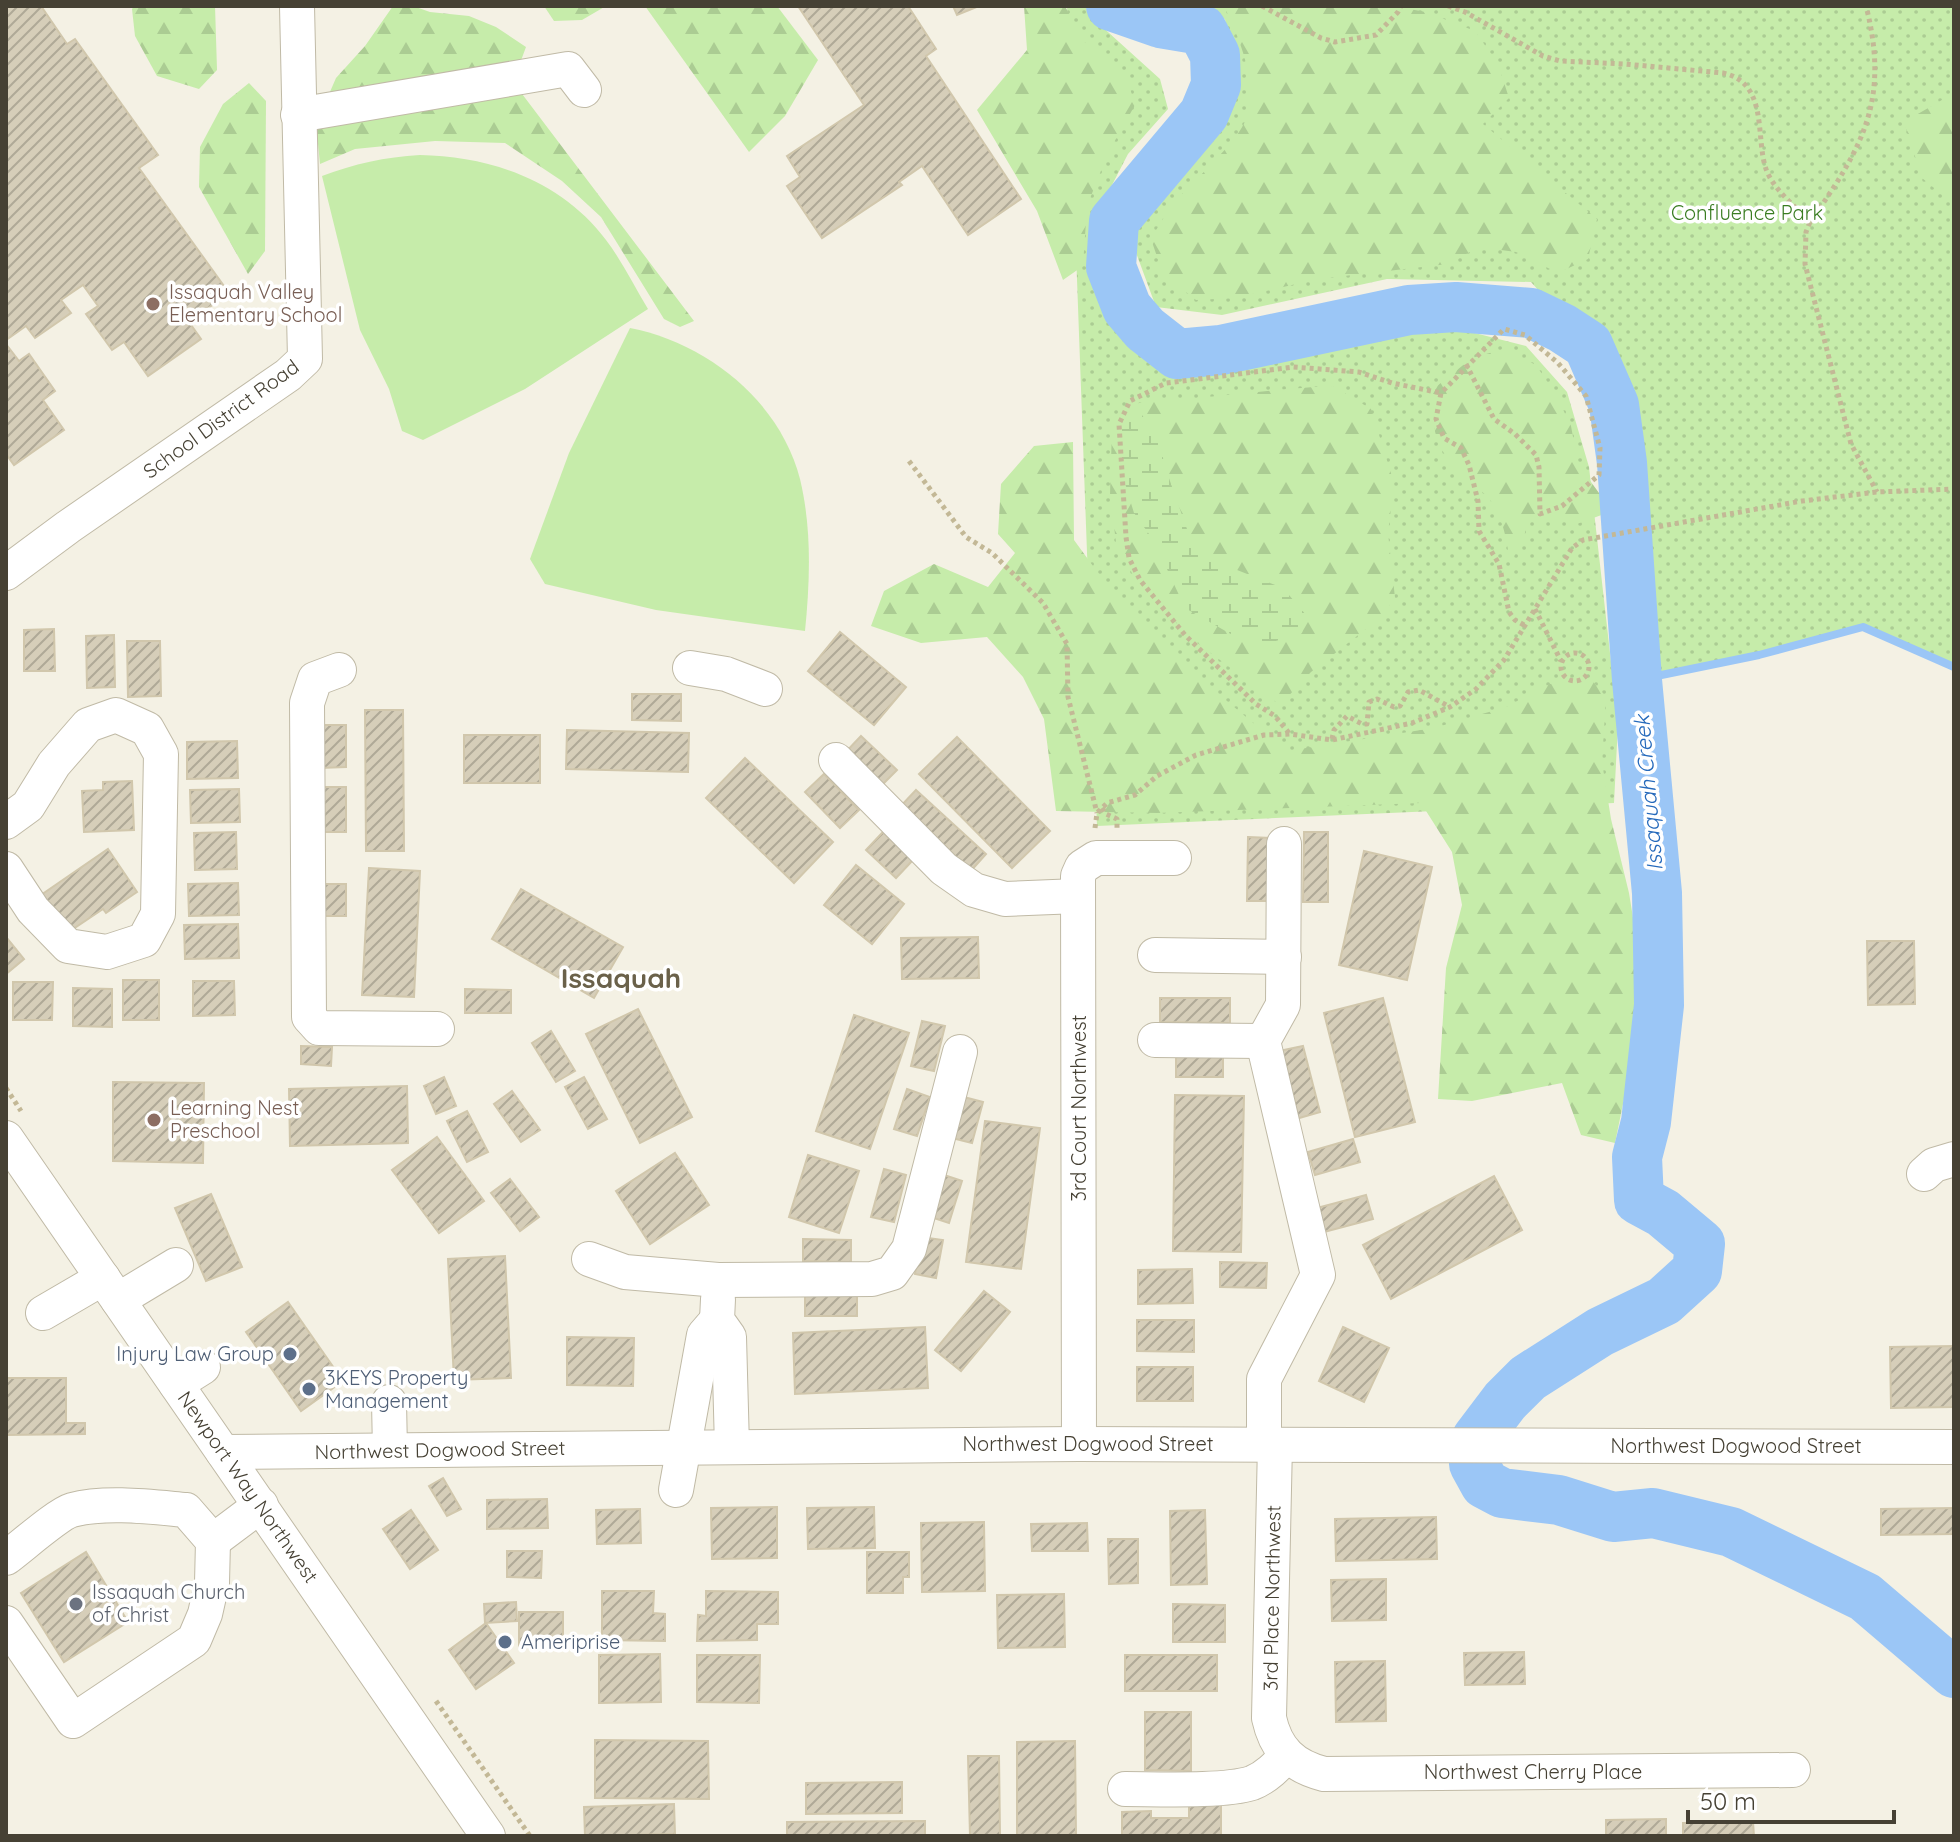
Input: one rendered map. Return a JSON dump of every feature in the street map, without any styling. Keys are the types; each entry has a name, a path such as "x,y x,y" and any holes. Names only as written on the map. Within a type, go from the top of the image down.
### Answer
{"street":[{"name":"School District Road","path":"6,573 288,375 305,359 297,6"},
{"path":"298,115 576,80"},
{"path":"690,668 726,674 765,689"},
{"path":"339,670 315,679 307,703 309,1017 319,1028 437,1029"},
{"path":"6,822 28,806 54,764 88,725 116,715 147,729 161,754 158,914 144,940 107,952 68,946 33,910 6,869"},
{"path":"836,760 944,869 974,890 1005,899 1078,896"},
{"path":"1155,1040 1263,1041 1283,1005 1284,844"},
{"name":"3rd Court Northwest","path":"1079,1444 1078,876 1082,867 1096,858 1174,858"},
{"path":"1155,955 1284,957"},
{"name":"3rd Place Northwest","path":"1263,1041 1318,1275 1264,1379 1270,1444 1269,1718 1273,1735 1284,1752"},
{"path":"589,1259 625,1272 718,1280 872,1279 892,1273 909,1249 960,1052"},
{"name":"Newport Way Northwest","path":"6,1138 110,1289 189,1375 223,1452 488,1836"},
{"path":"1924,1174 1934,1165 1954,1159"},
{"path":"43,1313 176,1265"},
{"path":"718,1280 717,1320 729,1337 732,1447"},
{"path":"676,1490 704,1335 717,1320"},
{"path":"389,1402 390,1450"},
{"name":"Northwest Dogwood Street","path":"223,1452 1079,1444 1954,1447"},
{"path":"213,1541 261,1505"},
{"path":"6,1558 70,1510 100,1507 144,1506 186,1510 213,1541 212,1583 205,1614 194,1640 73,1721 6,1623"},
{"path":"1125,1789 1230,1787 1252,1783 1268,1774 1284,1752"},
{"name":"Northwest Cherry Place","path":"1284,1752 1306,1769 1324,1774 1793,1770"}],"path":[{"path":"1262,6 1321,38 1335,42 1376,35 1401,6"},
{"path":"1448,6 1465,12 1543,56 1560,61 1625,64 1735,76 1744,84 1757,107 1765,168 1773,183 1810,222"},
{"path":"1866,6 1873,31 1876,71 1867,123 1853,157 1810,222 1806,232 1805,264 1851,444 1877,492"},
{"path":"1466,364 1494,419 1536,455 1540,514 1562,506 1599,475 1600,448 1586,396 1558,363 1525,335 1504,329 1466,364 1441,393 1436,419 1444,438 1461,448 1469,465 1478,501 1479,531 1499,564 1509,612 1524,625"},
{"path":"1290,734 1275,716 1256,704 1185,635 1140,580 1129,558 1126,537 1119,424 1130,401 1166,383 1283,368 1359,372 1392,383 1441,393"},
{"path":"909,461 966,537 992,553 1043,603 1067,644 1068,697 1100,811 1095,840"},
{"path":"1100,811 1114,800 1135,795 1157,776 1196,755 1264,735 1290,734 1332,740 1412,723 1450,707 1494,674 1572,548 1583,540 1802,501 1877,492 1954,489"},
{"path":"1534,608 1561,661 1561,670 1571,680 1579,681 1589,670 1589,663 1579,653 1565,656 1561,661"},
{"path":"1332,740 1334,730 1347,716 1367,724 1369,702 1377,699 1394,707 1400,706 1408,692 1419,690 1450,707"},
{"path":"1100,811 1117,819"}],"green space":[{"path":"134,6 215,6 217,70 199,89 157,76 135,36"},
{"path":"393,6 413,6 430,12 469,16 496,27 526,47 513,82 694,321 680,327 664,319 601,217 562,181 505,143 435,141 355,149 320,164 316,124 336,78 365,46"},
{"path":"544,6 606,6 582,20 554,21"},
{"path":"645,6 777,6 818,60 785,116 749,152"},
{"path":"1024,6 1065,6 1082,40 1126,75 1135,105 1108,153 1087,206 1083,266 1063,280 1037,211 977,110 1027,50"},
{"path":"1067,6 1086,6 1088,14 1160,79 1168,109 1128,154 1097,214 1105,301 1138,344 1189,371 1346,337 1451,327 1526,346 1567,392 1589,467 1618,724 1614,803 1097,826"},
{"name":"Confluence Park","path":"1175,6 1954,6 1954,667 1863,627 1759,655 1637,680 1622,463 1614,405 1587,345 1531,282 1387,279 1222,315 1156,307 1131,239 1170,185 1219,132 1237,84 1225,19"},
{"path":"1224,6 1392,6 1426,12 1475,31 1498,64 1509,98 1483,124 1597,219 1588,259 1558,273 1516,252 1479,247 1448,264 1318,279 1235,298 1196,300 1163,274 1151,239 1174,203 1225,150 1246,119 1249,76"},
{"path":"249,83 266,101 265,251 248,274 199,187 200,147 223,104"},
{"path":"1954,93 1954,207 1922,178 1904,122"},
{"path":"420,155 472,160 523,176 546,187 588,219 606,240 648,309 525,389 423,440 402,431 389,389 360,330 322,176 370,162"},
{"path":"630,328 686,347 712,362 758,401 776,425 800,479 807,517 809,555 805,631 656,610 545,584 530,559 569,453"},
{"path":"1504,349 1536,365 1556,395 1571,426 1578,464 1599,493 1607,513 1574,525 1557,519 1527,520 1524,539 1510,563 1502,525 1493,504 1457,470 1439,443 1431,401 1432,390 1472,358"},
{"path":"1333,386 1371,409 1394,483 1388,533 1395,598 1380,618 1311,672 1280,705 1192,639 1137,583 1116,542 1110,495 1112,429 1123,408 1143,402"},
{"path":"1142,415 1159,440 1165,467 1193,546 1204,557 1283,588 1306,615 1302,633 1269,643 1236,637 1185,608 1154,541 1134,513 1121,470 1122,426"},
{"path":"1073,442 1074,540 1120,603 1156,634 1181,663 1287,751 1434,728 1506,707 1550,684 1590,678 1606,697 1602,762 1642,973 1633,1055 1615,1143 1581,1135 1562,1083 1472,1101 1438,1099 1446,968 1462,905 1452,852 1421,803 1157,813 1056,811 1044,719 1023,677 987,637 921,643 871,626 884,591 934,564 988,587 1015,553 998,534 1001,484 1034,446"}],"building":[{"path":"6,6 41,6 67,44 75,39 158,155 139,168 229,293 189,322 201,339 148,376 124,342 112,350 86,314 98,306 83,285 61,300 71,313 35,338 26,326 6,340"},
{"path":"798,6 908,6 936,49 926,56 1021,199 968,235 922,166 899,182 902,185 822,238 787,186 800,177 787,156 864,105"},
{"path":"953,6 979,6 957,15"},
{"path":"6,344 19,361 29,354 55,391 43,400 64,430 14,465 6,454"},
{"path":"54,629 55,671 24,671 24,630"},
{"path":"840,632 906,687 874,725 808,671"},
{"path":"114,635 115,687 87,688 86,636"},
{"path":"127,641 160,641 161,696 128,697"},
{"path":"632,694 681,694 681,721 632,720"},
{"path":"365,710 403,710 404,851 366,851"},
{"path":"320,725 346,725 346,767 320,768"},
{"path":"567,730 689,733 688,772 566,769"},
{"path":"464,735 540,735 540,783 464,783"},
{"path":"861,736 897,770 879,788 843,755"},
{"path":"957,737 1050,831 1012,868 919,774"},
{"path":"237,741 238,778 187,779 187,742"},
{"path":"745,758 833,842 794,883 706,798"},
{"path":"824,774 859,810 840,828 805,792"},
{"path":"132,781 134,830 84,832 82,791 103,790 103,782"},
{"path":"322,787 346,787 346,832 322,832"},
{"path":"239,789 240,822 191,823 190,790"},
{"path":"916,790 986,854 969,873 899,808"},
{"path":"236,832 237,869 195,870 194,833"},
{"path":"883,832 913,860 896,878 866,850"},
{"path":"1304,832 1328,832 1328,902 1303,902"},
{"path":"1248,837 1273,838 1273,901 1247,901"},
{"path":"108,849 137,892 106,913 103,909 67,933 41,895"},
{"path":"1364,851 1432,867 1407,980 1339,965"},
{"path":"856,865 904,904 872,944 824,905"},
{"path":"369,868 420,871 414,997 362,995"},
{"path":"238,883 239,915 189,916 188,884"},
{"path":"319,884 346,884 346,916 319,916"},
{"path":"521,889 623,947 594,998 492,939"},
{"path":"238,924 239,958 185,959 184,925"},
{"path":"6,937 24,959 6,974"},
{"path":"978,937 979,978 902,979 901,938"},
{"path":"1867,941 1914,941 1915,1004 1868,1005"},
{"path":"123,980 159,980 159,1020 123,1020"},
{"path":"193,981 234,981 235,1015 193,1016"},
{"path":"13,982 53,982 52,1020 13,1020"},
{"path":"73,988 112,989 112,1027 73,1026"},
{"path":"465,989 511,990 511,1013 465,1013"},
{"path":"1160,998 1230,998 1230,1023 1160,1022"},
{"path":"1383,998 1415,1122 1355,1137 1324,1013"},
{"path":"638,1009 692,1117 640,1143 586,1034"},
{"path":"854,1015 909,1033 870,1149 816,1131"},
{"path":"922,1021 945,1026 934,1071 911,1066"},
{"path":"551,1031 575,1071 556,1082 532,1043"},
{"path":"301,1046 332,1047 331,1066 301,1064"},
{"path":"1303,1046 1320,1112 1296,1119 1279,1051"},
{"path":"1176,1052 1223,1052 1223,1077 1176,1077"},
{"path":"444,1077 456,1106 436,1114 424,1086"},
{"path":"584,1077 607,1119 588,1129 565,1087"},
{"path":"113,1082 204,1083 203,1163 113,1161"},
{"path":"407,1086 408,1143 290,1146 289,1089"},
{"path":"907,1089 930,1097 917,1136 894,1129"},
{"path":"512,1091 540,1130 521,1142 494,1104"},
{"path":"1175,1095 1244,1096 1241,1252 1173,1251"},
{"path":"960,1096 983,1102 972,1143 948,1137"},
{"path":"467,1111 488,1152 467,1162 447,1121"},
{"path":"985,1121 1040,1128 1021,1269 966,1262"},
{"path":"437,1137 484,1201 439,1233 392,1170"},
{"path":"1353,1139 1360,1162 1315,1175 1308,1152"},
{"path":"675,1153 709,1205 650,1244 616,1191"},
{"path":"808,1155 859,1171 839,1233 789,1217"},
{"path":"884,1169 906,1175 894,1222 871,1217"},
{"path":"941,1174 962,1181 949,1223 928,1216"},
{"path":"1494,1176 1522,1230 1391,1299 1363,1245"},
{"path":"510,1179 539,1217 520,1231 491,1193"},
{"path":"211,1194 242,1267 206,1281 175,1208"},
{"path":"1366,1195 1373,1219 1324,1232 1317,1208"},
{"path":"921,1237 943,1240 936,1278 915,1274"},
{"path":"803,1239 851,1240 851,1262 803,1261"},
{"path":"505,1256 511,1378 454,1380 448,1259"},
{"path":"1220,1262 1267,1263 1266,1288 1220,1287"},
{"path":"1192,1269 1193,1303 1138,1304 1138,1270"},
{"path":"984,1291 1010,1312 961,1371 935,1350"},
{"path":"805,1293 857,1293 857,1316 805,1316"},
{"path":"288,1302 343,1381 301,1411 246,1332"},
{"path":"1137,1320 1194,1320 1194,1352 1137,1351"},
{"path":"925,1327 928,1388 795,1394 793,1333"},
{"path":"1343,1327 1389,1348 1364,1402 1319,1381"},
{"path":"567,1337 634,1338 633,1386 567,1385"},
{"path":"1954,1346 1954,1407 1891,1408 1890,1347"},
{"path":"1137,1367 1193,1367 1193,1401 1137,1401"},
{"path":"6,1378 66,1378 66,1423 85,1423 85,1434 6,1435"},
{"path":"443,1478 461,1509 447,1516 429,1486"},
{"path":"547,1499 548,1528 487,1529 487,1500"},
{"path":"777,1507 777,1558 712,1559 711,1508"},
{"path":"874,1507 875,1548 808,1549 807,1508"},
{"path":"1954,1508 1954,1534 1881,1535 1881,1509"},
{"path":"640,1509 641,1543 597,1544 596,1510"},
{"path":"411,1510 438,1550 410,1569 383,1529"},
{"path":"1205,1510 1207,1584 1171,1585 1170,1511"},
{"path":"1436,1517 1437,1559 1336,1561 1335,1519"},
{"path":"984,1522 985,1591 922,1592 921,1523"},
{"path":"1087,1523 1088,1551 1032,1551 1031,1524"},
{"path":"1108,1539 1138,1539 1138,1583 1109,1584"},
{"path":"507,1551 542,1551 541,1578 507,1577"},
{"path":"86,1552 128,1622 64,1662 21,1593"},
{"path":"867,1552 909,1552 909,1577 903,1577 903,1593 867,1593"},
{"path":"1386,1579 1386,1620 1332,1621 1331,1580"},
{"path":"602,1591 654,1591 653,1613 665,1614 665,1641 602,1640"},
{"path":"706,1591 778,1592 778,1624 757,1624 757,1640 697,1641 698,1615 706,1616"},
{"path":"1064,1594 1065,1647 998,1648 997,1595"},
{"path":"516,1602 517,1621 485,1623 484,1604"},
{"path":"1173,1604 1225,1605 1225,1642 1173,1642"},
{"path":"519,1612 563,1612 563,1647 519,1648"},
{"path":"486,1623 514,1663 476,1689 449,1650"},
{"path":"1524,1652 1525,1684 1465,1685 1464,1653"},
{"path":"660,1654 661,1702 599,1703 599,1655"},
{"path":"697,1655 760,1655 759,1703 697,1702"},
{"path":"1125,1655 1217,1655 1217,1691 1125,1691"},
{"path":"1385,1661 1386,1721 1336,1722 1335,1662"},
{"path":"1145,1712 1191,1712 1191,1771 1145,1770"},
{"path":"595,1740 708,1741 709,1799 595,1798"},
{"path":"1075,1741 1076,1836 1017,1836 1017,1742"},
{"path":"968,1756 999,1756 1000,1836 970,1836"},
{"path":"902,1782 902,1813 806,1814 806,1783"},
{"path":"1189,1802 1221,1802 1221,1836 1122,1836 1122,1812 1151,1811 1151,1818 1189,1818"},
{"path":"674,1804 675,1834 585,1836 584,1807"},
{"path":"1666,1819 1666,1836 1606,1836 1606,1820"},
{"path":"925,1821 925,1836 787,1836 787,1822"},
{"path":"1753,1822 1754,1836 1683,1836 1683,1823"}],"waterway":[{"name":"Issaquah Creek","path":"1111,6 1160,23 1202,30 1215,55 1216,85 1204,114 1114,221 1111,267 1127,308 1145,329 1177,354 1221,350 1409,310 1456,307 1531,313 1588,345 1614,405 1622,463 1637,680 1657,893 1659,1005 1646,1122 1637,1157 1639,1200 1663,1213 1700,1244 1697,1271 1664,1301 1600,1332 1528,1378 1505,1401 1477,1438 1474,1464 1485,1484 1502,1493 1559,1500 1613,1517 1653,1513 1731,1532 1865,1597 1954,1673"},
{"path":"1637,680 1759,655 1863,627 1954,667"}],"place":[{"name":"Issaquah Valley Elementary School","path":"153,304"},
{"name":"Learning Nest Preschool","path":"154,1120"},
{"name":"Injury Law Group","path":"290,1354"},
{"name":"3KEYS Property Management","path":"309,1389"},
{"name":"Issaquah Church of Christ","path":"76,1604"},
{"name":"Ameriprise","path":"505,1642"}],"district":[{"name":"Issaquah","path":"621,978"}]}
